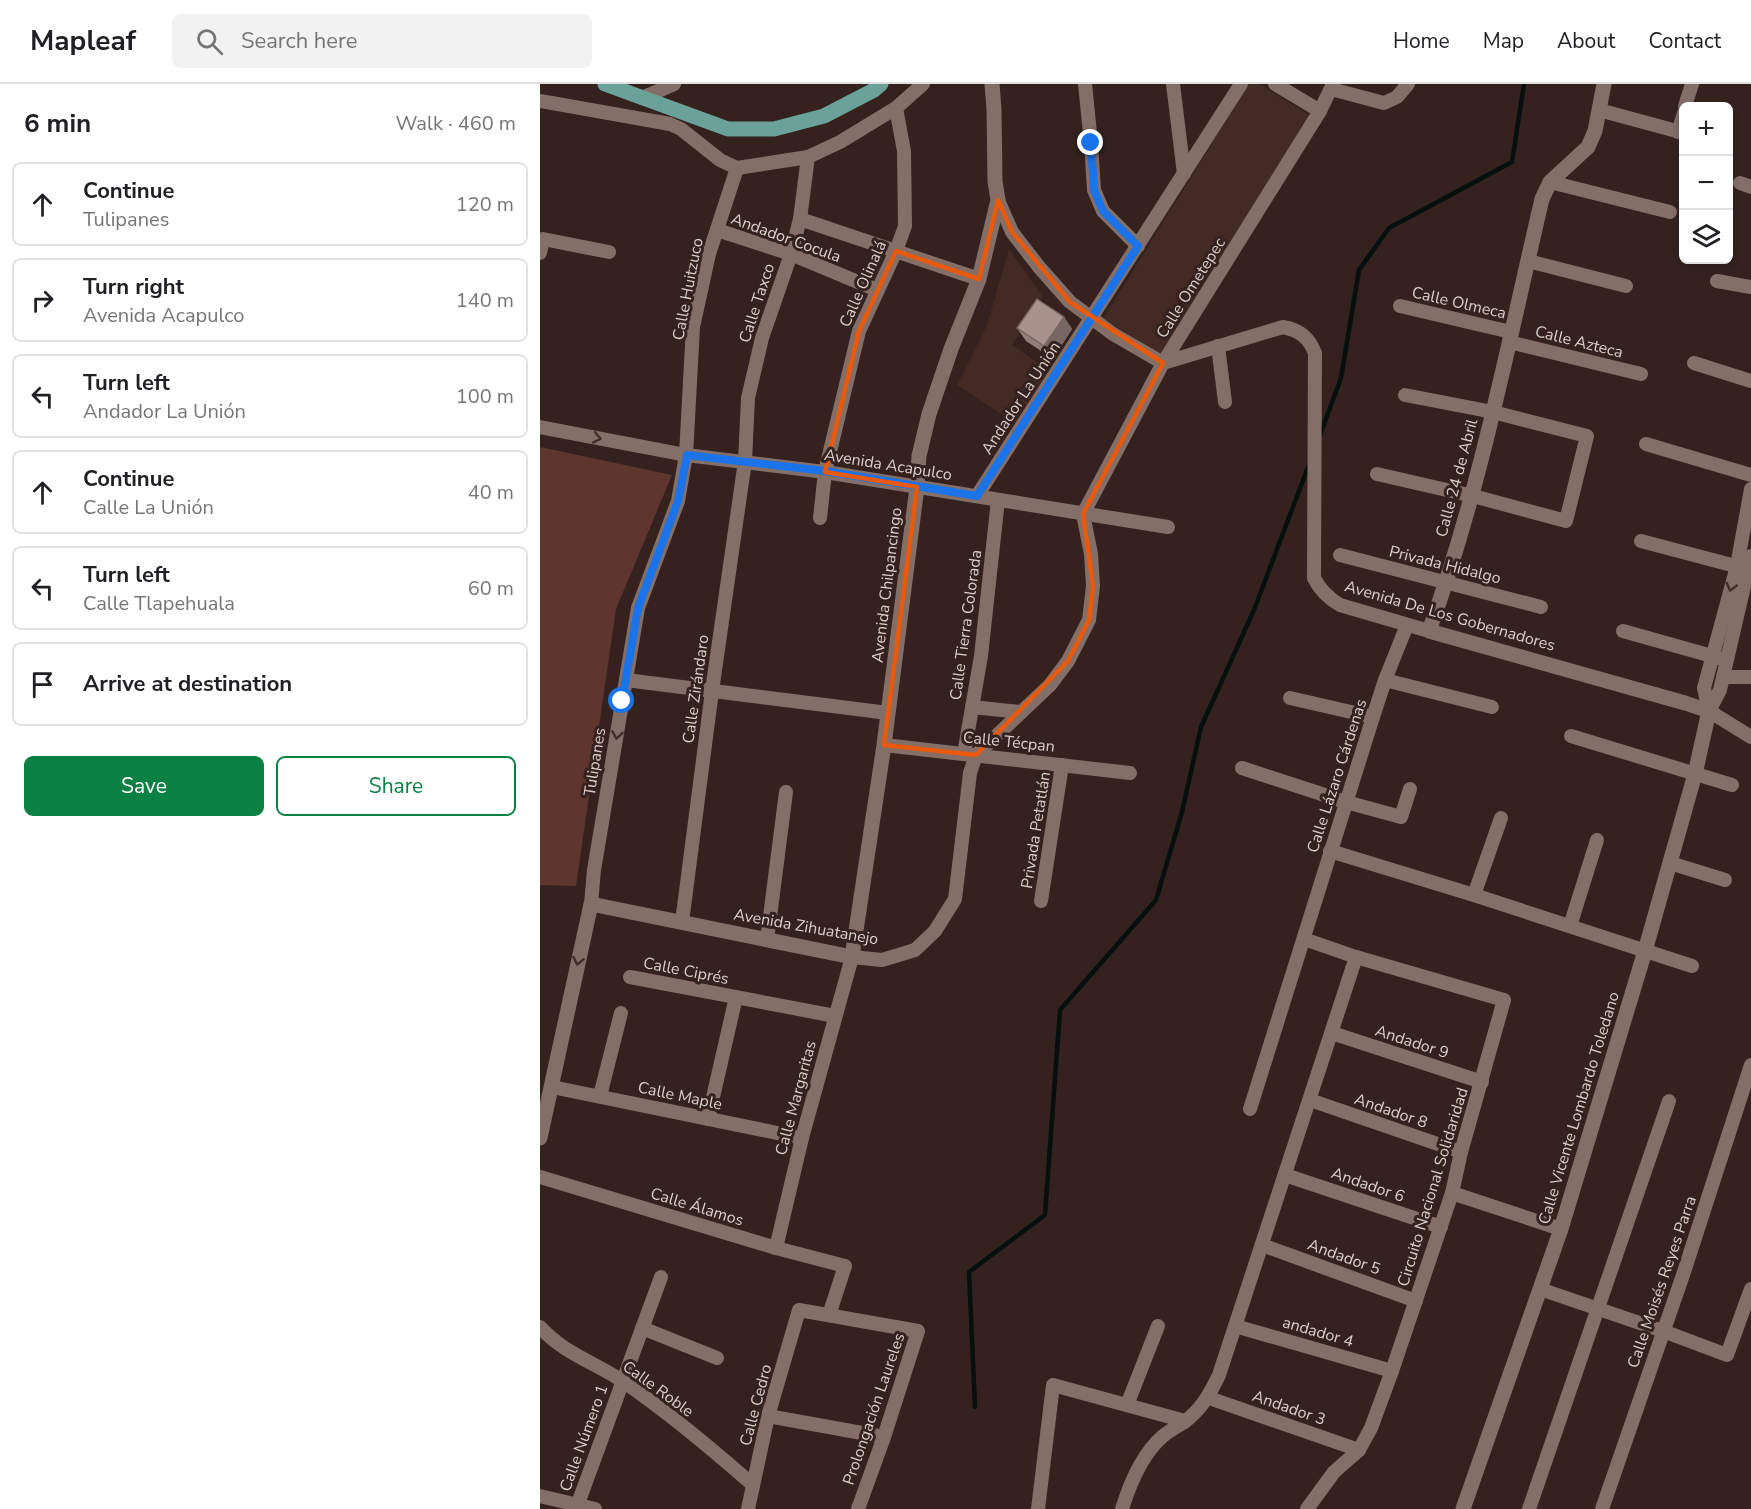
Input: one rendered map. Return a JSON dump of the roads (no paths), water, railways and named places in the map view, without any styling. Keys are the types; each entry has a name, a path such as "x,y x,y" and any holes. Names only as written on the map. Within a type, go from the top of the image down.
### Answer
{"main road":[{"path":"605,84 642,98 685,123 728,129 774,129 824,116 874,90 881,84"}],"street":[{"path":"642,98 674,84"},
{"path":"540,101 670,124 685,123 720,160 737,168 808,157 840,142 896,108 923,84"},
{"name":"Avenida Chilpancingo","path":"852,957 884,745 919,456 929,414 951,349 979,279 998,200 995,181 992,84"},
{"path":"1085,84 1094,190 1103,211 1138,246"},
{"path":"1173,84 1184,174"},
{"name":"Andador La Unión","path":"977,496 1241,84"},
{"path":"1275,84 1320,111"},
{"path":"1332,86 1383,103 1397,97 1408,84"},
{"path":"1550,182 1588,147 1595,131 1604,84"},
{"path":"1686,102 1692,84"},
{"name":"Calle Ometepec","path":"1083,514 1163,363 1320,111 1332,86"},
{"name":"Calle Olinalá","path":"820,518 825,471 859,331 905,226 904,151 896,108"},
{"path":"1599,110 1679,131"},
{"name":"Calle Taxco","path":"745,461 748,398 762,338 801,219 808,157"},
{"name":"Calle Huitzuco","path":"687,455 693,327 709,255 737,168"},
{"path":"1550,182 1670,212"},
{"name":"Calle 24 de Abril","path":"1429,631 1447,582 1473,496 1542,199 1550,182"},
{"path":"998,200 1012,232 1070,302 1113,334 1163,363"},
{"path":"801,219 979,279"},
{"name":"Andador Cocula","path":"717,230 791,254 878,291"},
{"path":"540,254 543,239 609,252"},
{"path":"1528,261 1626,286"},
{"path":"1717,281 1751,287"},
{"name":"Calle Olmeca","path":"1400,306 1510,337"},
{"name":"Avenida De Los Gobernadores","path":"1163,363 1283,327 1302,334 1311,343 1315,353 1313,567 1314,578 1329,599 1340,605 1407,625 1709,711 1751,737"},
{"name":"Calle Azteca","path":"1510,337 1641,374"},
{"path":"1218,346 1225,402"},
{"path":"1694,363 1751,381"},
{"path":"1377,474 1473,496 1566,522 1587,436 1493,412 1405,395"},
{"name":"Avenida Acapulco","path":"540,427 687,455 825,471 1168,527"},
{"path":"1646,444 1751,475"},
{"name":"Tulipanes","path":"591,904 594,870 638,608 678,501 687,455"},
{"name":"Calle Zirándaro","path":"682,922 745,461"},
{"name":"Calle Vicente Lombardo Toledano","path":"1463,1509 1561,1229 1645,951 1695,774 1709,711 1720,690 1747,566 1751,489"},
{"name":"Calle Tierra Colorada","path":"970,754 972,707 981,656 998,500"},
{"path":"970,754 1050,685 1068,661 1089,620 1093,586 1091,554 1083,514"},
{"path":"1641,541 1747,566"},
{"name":"Privada Hidalgo","path":"1340,555 1541,607"},
{"name":"Calle Vicente Lombardo Toledano","path":"1709,711 1704,687 1712,656 1747,566"},
{"name":"Calle Lázaro Cárdenas","path":"1250,1109 1385,680 1407,625"},
{"path":"1623,631 1727,660"},
{"path":"1723,677 1751,678"},
{"path":"626,680 888,713"},
{"path":"1385,680 1492,707"},
{"path":"1290,698 1373,717"},
{"path":"972,707 1021,712"},
{"path":"1572,736 1732,785"},
{"name":"Calle Técpan","path":"884,745 1130,772"},
{"name":"Avenida Zihuatanejo","path":"591,904 852,957 882,960 915,950 935,931 955,898 970,772 970,754"},
{"name":"Privada Petatlán","path":"1041,901 1062,765"},
{"path":"1242,768 1346,802 1401,817 1410,789"},
{"path":"767,940 786,792"},
{"path":"1474,895 1501,818"},
{"path":"1570,926 1597,840"},
{"path":"1330,851 1692,966"},
{"path":"1670,863 1725,880"},
{"path":"540,1138 591,904"},
{"name":"Circuito Nacional Solidaridad","path":"1304,939 1356,957 1504,1000 1461,1152 1452,1193 1371,1428 1359,1450 1334,1472 1307,1509"},
{"name":"Calle Margaritas","path":"776,1248 802,1138 852,957"},
{"path":"1122,1509 1129,1487 1145,1456 1163,1436 1185,1421 1209,1398 1219,1375 1356,957"},
{"name":"Calle Ciprés","path":"630,977 836,1016"},
{"path":"708,1119 736,997"},
{"path":"600,1096 621,1014"},
{"name":"Andador 9","path":"1332,1033 1482,1082"},
{"name":"Calle Moisés Reyes Parra","path":"1602,1509 1751,1065"},
{"name":"Calle Maple","path":"552,1087 802,1138"},
{"name":"Andador 8","path":"1310,1100 1461,1152"},
{"path":"1529,1509 1669,1101"},
{"name":"Andador 6","path":"1285,1175 1441,1227"},
{"name":"Calle Álamos","path":"540,1177 776,1248 845,1266 829,1315"},
{"path":"1452,1193 1561,1229"},
{"name":"Andador 5","path":"1262,1245 1416,1300"},
{"name":"Calle Número 1","path":"577,1507 661,1277"},
{"path":"1540,1289 1663,1331 1727,1356 1751,1289"},
{"name":"Prolongación Laureles","path":"799,1310 918,1331 885,1437 858,1509"},
{"name":"Calle Cedro","path":"748,1509 768,1416 799,1310"},
{"path":"1127,1405 1158,1326"},
{"name":"andador 4","path":"1235,1326 1392,1371"},
{"name":"Calle Roble","path":"540,1327 563,1348 622,1381 722,1458 753,1485"},
{"path":"642,1328 717,1358"},
{"path":"1038,1509 1053,1384 1185,1421"},
{"name":"Andador 3","path":"1209,1398 1359,1450"},
{"path":"768,1416 885,1437"},
{"path":"540,1496 577,1507 595,1509"}],"waterway":[{"path":"1320,435 1341,378 1359,270 1389,228 1512,162 1524,84"},
{"path":"975,1407 969,1272 1045,1215 1060,1010 1156,900 1182,812 1201,727 1254,610 1310,462"}]}
